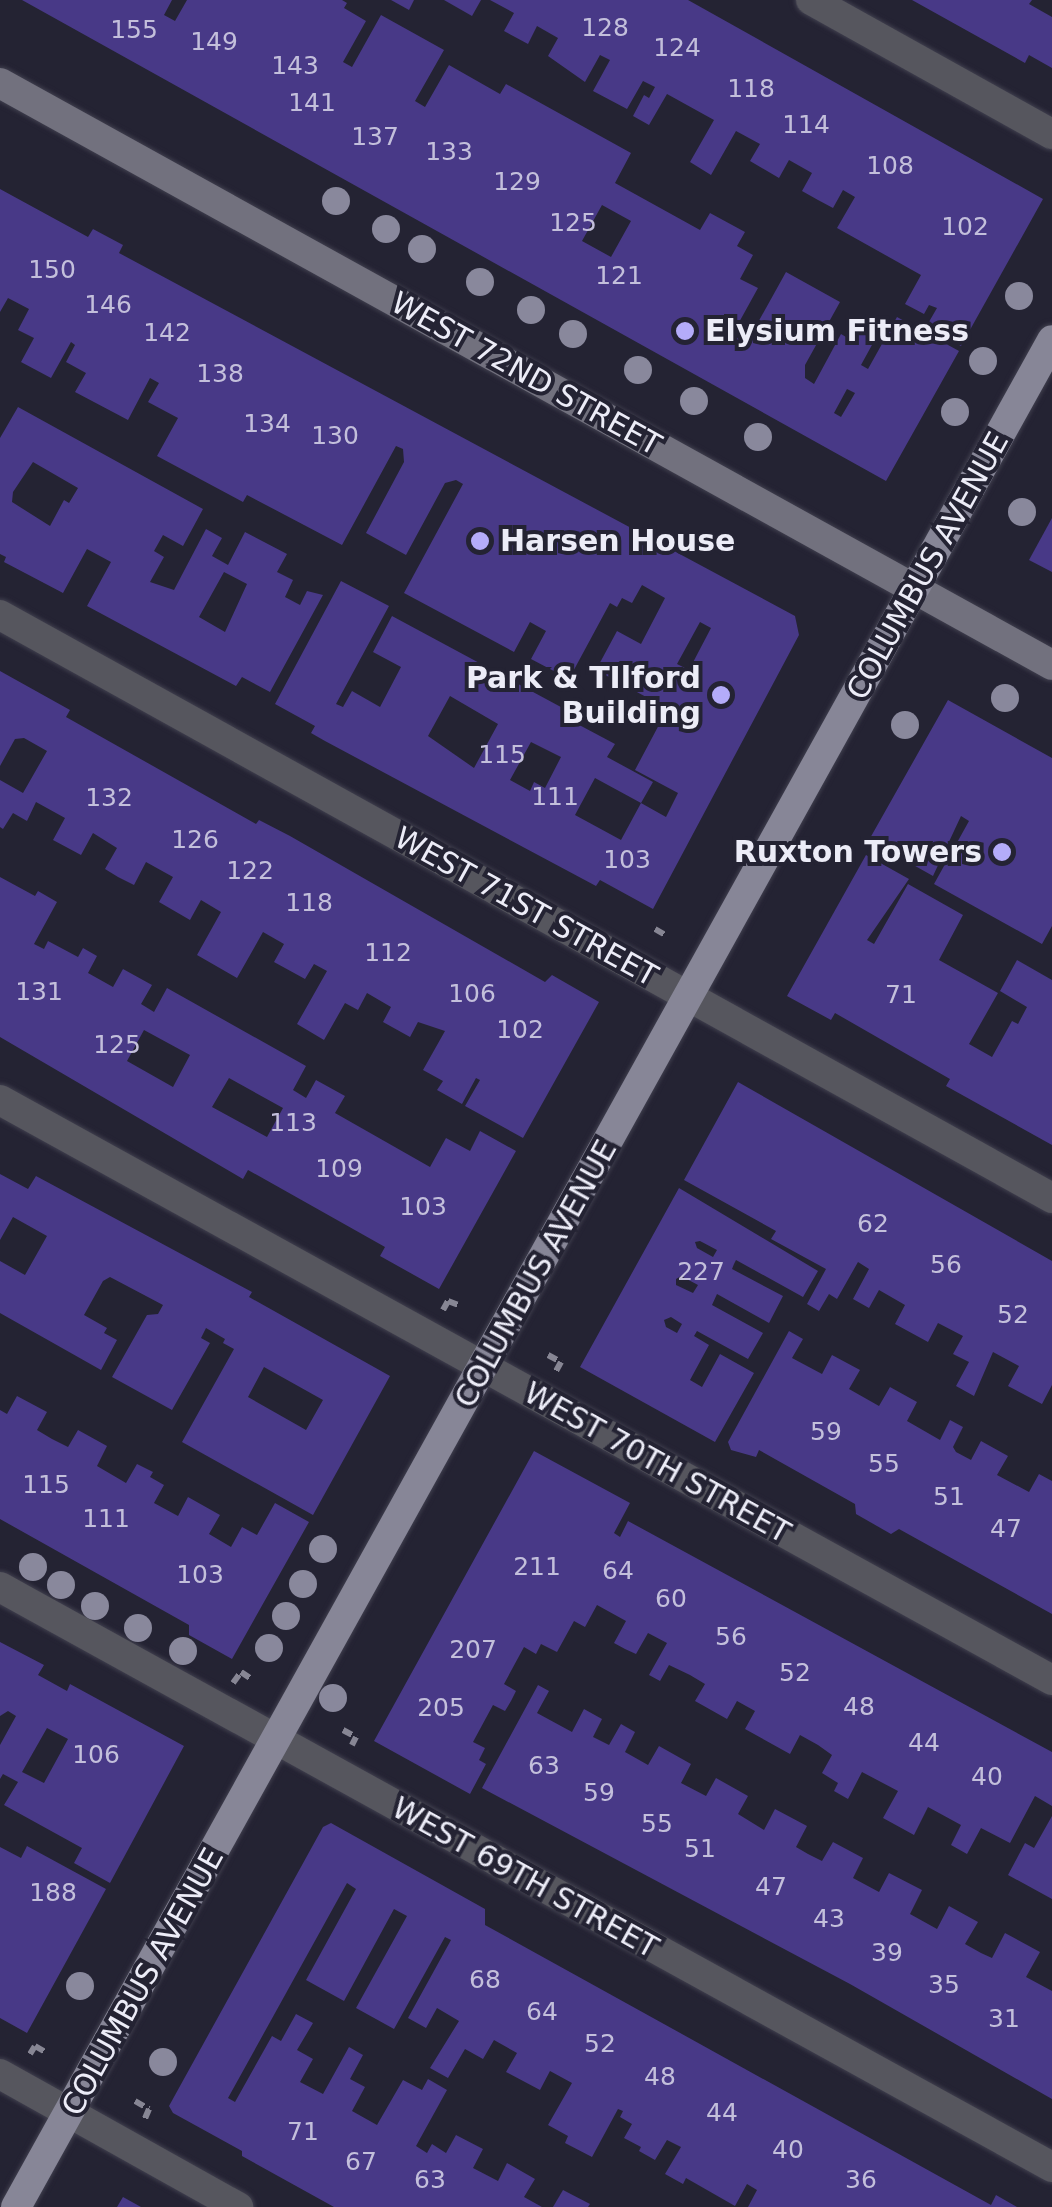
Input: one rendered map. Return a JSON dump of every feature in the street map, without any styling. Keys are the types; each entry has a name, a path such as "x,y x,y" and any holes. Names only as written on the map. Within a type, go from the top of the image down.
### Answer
{"main road":[{"name":"WEST 72ND STREET","path":"0,83 1052,665"},
{"name":"COLUMBUS AVENUE","path":"16,2207 1052,340"}],"street":[{"path":"810,0 1052,134"},
{"name":"WEST 71ST STREET","path":"0,615 1052,1198"},
{"name":"WEST 70TH STREET","path":"0,1100 1052,1680"},
{"name":"WEST 69TH STREET","path":"0,1587 1052,2167"},
{"path":"0,2074 238,2207"}],"path":[{"path":"655,929 666,936"},
{"path":"448,1301 461,1306"},
{"path":"548,1355 561,1362 554,1374"},
{"path":"241,1672 254,1680"},
{"path":"344,1730 356,1737"},
{"path":"35,2046 47,2053"},
{"path":"136,2101 150,2109"}],"building":[{"path":"22,0 172,0 164,15 175,21 187,0 342,0 347,3 344,8 366,21 343,62 352,67 381,15 444,50 415,101 425,107 449,65 500,94 506,84 631,153 615,183 700,230 710,213 745,232 737,246 753,255 740,279 758,288 732,335 740,339 744,331 751,335 786,272 840,302 805,365 805,378 814,384 841,334 851,340 864,326 878,334 861,365 868,369 897,317 959,351 886,481","holes":["602,205 631,221 611,257 582,241","847,389 855,393 841,417 834,413"]},
{"path":"391,0 414,0 409,10"},
{"path":"444,0 481,0 472,16"},
{"path":"490,0 688,0 1043,199 961,346 926,327 937,308 929,305 924,314 905,304 921,275 837,228 855,197 843,190 833,208 818,200 802,191 812,173 789,160 779,178 750,161 760,144 736,131 711,175 690,162 714,120 667,94 649,125 633,116 644,95 649,98 655,87 643,81 627,109 593,91 610,60 600,55 585,82 548,56 558,38 537,26 528,44 504,31 514,13"},
{"path":"912,0 1032,0 1029,4 1052,17 1052,68 1029,55 1025,63"},
{"path":"0,189 88,237 93,229 123,245 119,253 795,616 799,635 653,909 600,880 596,886 325,741 311,733 315,726 275,704 341,581 389,606 336,704 343,707 352,691 380,707 401,667 373,652 392,616 572,713 568,719 615,744 607,757 653,782 641,803 666,817 678,793 635,770 661,721 654,717 661,705 596,670 617,631 641,644 665,598 642,585 632,603 622,598 617,607 610,603 569,679 531,659 546,631 530,622 514,652 404,593 463,484 456,480 445,483 406,555 366,533 404,462 403,449 396,446 342,545 247,495 243,502 157,456 178,418 148,402 159,383 150,378 128,420 75,392 86,373 66,362 75,345 71,342 51,378 21,362 34,338 18,330 29,309 8,298 0,312","holes":["700,622 711,628 689,670 677,664","450,696 498,724 474,768 428,736","531,742 561,757 545,788 534,782 530,791 510,780","595,778 641,803 621,840 575,815"]},
{"path":"18,407 203,509 183,546 163,535 154,551 164,557 150,582 174,590 206,529 222,538 212,556 228,565 245,532 287,554 277,572 293,580 285,597 300,605 307,591 323,595 270,692 242,677 236,686 87,606 111,562 87,549 63,593 4,562 6,557 0,554 0,438","holes":["33,462 78,488 69,503 64,500 50,526 12,502 13,492","224,572 247,584 225,632 199,617"]},
{"path":"1052,518 1052,572 1029,560"},
{"path":"0,671 70,710 66,717 256,824 259,820 290,836 545,982 552,975 599,1002 523,1138 465,1106 480,1080 476,1078 462,1104 437,1090 443,1081 423,1070 445,1031 418,1022 410,1037 383,1022 391,1007 367,993 358,1010 345,1003 324,1040 297,1024 327,971 314,964 305,979 274,962 284,944 263,932 237,978 197,955 221,912 201,900 190,920 159,902 173,877 146,862 134,885 118,877 105,869 117,848 93,833 81,855 53,840 65,818 36,802 27,821 13,813 3,829 0,827 0,780 23,793 47,751 24,738 15,739 0,766"},
{"path":"948,700 1052,758 1052,926 1042,944 934,884 969,821 961,816 933,876 869,840"},
{"path":"866,855 909,879 867,940 874,944 908,884 963,915 939,960 998,993 969,1044 992,1057 1012,1021 1018,1024 1027,1007 1000,991 1017,960 1052,980 1052,1145 946,1086 950,1079 835,1013 831,1020 787,996"},
{"path":"0,877 35,896 38,891 57,902 34,944 44,949 48,941 78,957 83,948 97,956 88,973 113,987 123,969 152,985 141,1004 154,1012 167,988 306,1066 293,1090 306,1098 316,1080 345,1096 335,1113 430,1167 446,1138 470,1151 480,1131 516,1151 439,1289 380,1256 385,1247 248,1170 243,1179 0,1037","holes":["144,1030 190,1055 173,1087 127,1061","229,1078 283,1108 267,1137 212,1107"]},
{"path":"738,1082 1052,1261 1052,1385 1042,1404 1008,1386 1019,1366 993,1352 974,1396 956,1386 969,1362 953,1354 963,1336 938,1323 928,1342 895,1324 905,1305 879,1290 869,1308 853,1299 869,1269 858,1262 837,1299 829,1294 819,1311 807,1304 826,1269 771,1239 776,1231 684,1180"},
{"path":"0,1174 28,1189 36,1176 252,1292 249,1297 390,1376 313,1515 182,1442 234,1349 223,1343 225,1339 206,1328 201,1338 210,1343 172,1410 112,1377 147,1315 158,1314 163,1305 110,1277 103,1281 84,1315 107,1328 104,1333 117,1340 101,1370 0,1313 0,1261 25,1275 47,1236 13,1217 0,1240","holes":["264,1367 323,1400 306,1430 248,1397"]},
{"path":"679,1188 818,1271 803,1297 736,1260 732,1269 783,1296 769,1323 717,1294 712,1305 763,1333 748,1359 697,1331 694,1336 709,1345 690,1380 702,1387 720,1354 754,1373 715,1442 580,1367","holes":["695,1242 717,1250 713,1257 697,1248","681,1276 698,1285 693,1293 676,1285","671,1317 682,1324 677,1333 666,1327 664,1320"]},
{"path":"789,1331 803,1339 792,1358 822,1374 832,1355 860,1370 849,1389 879,1406 890,1387 917,1402 907,1421 940,1440 950,1420 963,1427 953,1447 956,1452 971,1460 981,1441 1008,1456 997,1475 1029,1492 1039,1474 1052,1481 1052,1614 899,1529 891,1534 856,1514 855,1504 759,1450 756,1457 731,1450 728,1442"},
{"path":"17,1396 47,1412 37,1430 52,1439 68,1447 78,1430 107,1446 97,1466 126,1483 137,1464 153,1472 150,1477 164,1485 154,1503 178,1516 188,1497 220,1515 209,1534 231,1547 242,1527 257,1535 275,1503 309,1522 232,1659 189,1635 189,1625 0,1519 0,1410 7,1414"},
{"path":"534,1451 630,1503 614,1533 620,1537 628,1521 1052,1752 1052,1806 1035,1796 1010,1843 981,1828 967,1854 951,1845 961,1825 928,1807 914,1835 883,1818 898,1791 862,1772 848,1799 834,1791 838,1783 822,1773 832,1755 800,1735 790,1754 745,1729 755,1711 737,1701 727,1719 695,1701 705,1684 669,1665 660,1681 649,1675 667,1643 648,1633 636,1654 625,1649 614,1643 626,1621 597,1605 585,1627 574,1621 557,1652 541,1644 536,1654 524,1647 504,1684 516,1691 511,1701 505,1711 493,1705 473,1742 485,1748 479,1760 486,1764 470,1794 374,1741"},
{"path":"0,1642 44,1665 38,1675 67,1691 70,1684 184,1746 110,1883 74,1863 82,1848 4,1805 18,1782 3,1774 0,1779 0,1745 16,1716 8,1711 0,1716","holes":["47,1728 68,1739 44,1783 22,1772"]},
{"path":"538,1685 549,1691 537,1713 572,1732 584,1709 602,1719 593,1737 609,1745 621,1724 635,1732 625,1752 648,1765 659,1746 691,1764 681,1783 706,1796 716,1778 748,1796 738,1814 764,1830 775,1809 807,1826 796,1847 808,1854 822,1861 833,1842 863,1858 853,1878 879,1892 889,1873 922,1890 910,1914 937,1929 949,1906 978,1922 965,1944 981,1953 992,1958 1005,1933 1040,1952 1026,1977 1052,1991 1052,2099 850,1984 482,1788"},
{"path":"1052,1816 1052,1899 1008,1875 1025,1843 1034,1848"},
{"path":"331,1823 485,1909 485,1925 991,2205 996,2195 1017,2207 748,2207 757,2190 747,2184 735,2206 686,2178 683,2184 665,2174 681,2147 667,2140 655,2160 639,2151 641,2147 624,2138 632,2124 620,2117 623,2111 618,2109 592,2157 565,2143 568,2136 548,2125 572,2083 550,2071 540,2090 506,2072 517,2053 494,2040 483,2059 465,2049 448,2078 430,2068 459,2021 437,2008 426,2028 408,2018 451,1940 445,1937 394,2029 356,2008 407,1916 394,1909 344,2001 306,1980 356,1889 347,1883 228,2098 235,2102 272,2036 281,2041 296,2014 313,2023 297,2050 313,2059 300,2082 323,2094 349,2047 363,2055 350,2079 365,2087 352,2111 377,2125 403,2080 422,2090 428,2079 447,2090 416,2146 427,2153 432,2144 446,2153 456,2135 483,2149 473,2168 498,2181 507,2163 535,2179 524,2197 542,2207 334,2207 242,2156 242,2151 173,2113 169,2106 323,1827"},
{"path":"27,1846 106,1889 27,2033 0,2018 0,1847 21,1858"},
{"path":"563,2190 590,2204 553,2207"},
{"path":"123,2197 141,2207 117,2207"}],"place":[{"name":"Elysium Fitness","path":"685,331"},
{"name":"Harsen House","path":"480,541"},
{"name":"Park & TIlford Building","path":"721,695"},
{"name":"Ruxton Towers","path":"1002,852"}]}
